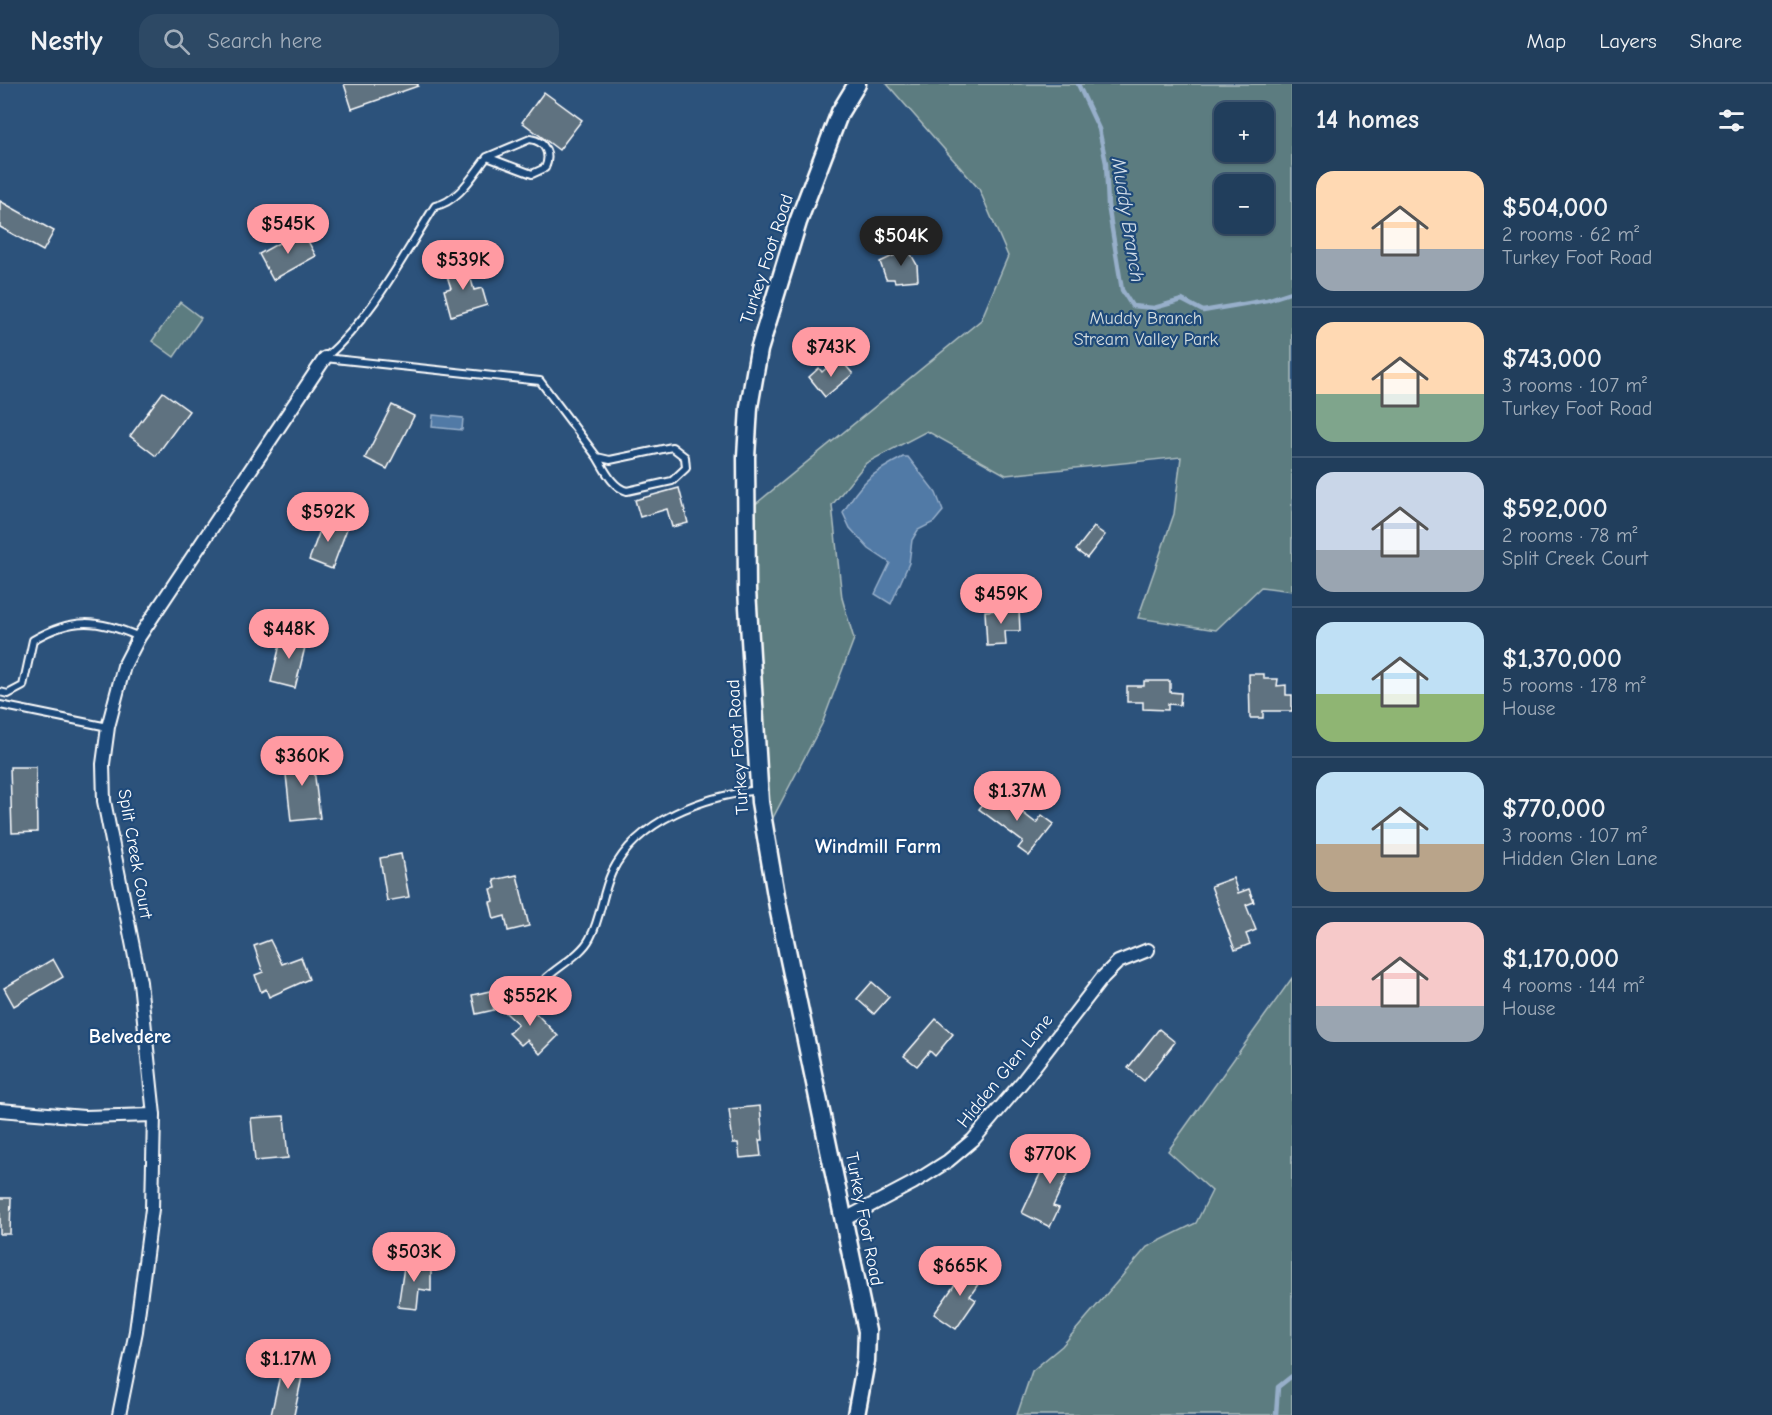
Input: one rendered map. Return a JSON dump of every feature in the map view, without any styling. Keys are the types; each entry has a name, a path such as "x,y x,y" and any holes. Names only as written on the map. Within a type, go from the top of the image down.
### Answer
{"street":[{"name":"Turkey Foot Road","path":"856,1415 866,1361 867,1331 778,908 760,790 747,590 746,457 749,407 759,350 798,222 840,111 857,84"},
{"name":"Split Creek Court","path":"119,1415 136,1332 152,1209 154,1114 141,982 104,801 103,764 108,727 124,666 139,637 325,358"},
{"name":"Hidden Glen Lane","path":"845,1219 913,1183 948,1161 973,1140 1023,1081 1103,977 1118,962 1148,950"},
{"path":"0,1110 84,1117 154,1114"}],"lane":[{"path":"325,358 345,341 368,310 435,206 445,204 455,196 487,157 530,139 537,140 547,150 549,160 545,168 532,174 487,157"},
{"path":"325,358 540,381 611,479 620,489 627,491 672,481 686,468 685,457 672,447 610,460 597,458"},
{"path":"0,692 8,694 23,686 33,640 54,627 71,623 98,624 139,637"},
{"path":"0,705 108,727"},
{"path":"546,978 589,940 612,871 635,841 682,810 733,793 760,790"}],"green space":[{"name":"Muddy Branch Stream Valley Park","path":"887,84 1292,84 1292,591 1261,587 1216,630 1138,618 1174,514 1181,457 1006,475 927,431 866,463 832,505 842,598 854,639 822,724 765,833 747,511 981,320 1008,256 979,189"},
{"path":"180,302 201,318 174,357 152,341"},
{"path":"1292,978 1292,1415 1017,1415 1032,1371 1062,1346 1147,1247 1196,1223 1212,1191 1168,1151"}],"water":[{"path":"433,415 463,418 462,430 432,427"},
{"path":"903,457 908,457 936,493 943,511 934,522 918,530 912,540 909,563 891,604 875,594 890,563 869,549 850,528 843,513 855,493 868,479"}],"building":[{"path":"344,84 418,84 418,86 352,109"},
{"path":"544,92 582,120 559,150 522,122"},
{"path":"0,201 54,231 43,251 0,227"},
{"path":"302,230 316,256 273,280 259,254"},
{"path":"908,249 917,265 918,280 895,282 894,279 886,279 880,262"},
{"path":"466,261 474,290 482,288 487,305 451,316 444,290 451,288 446,273 453,271 451,265"},
{"path":"840,359 853,374 825,397 809,377 819,368 822,372 830,368"},
{"path":"163,392 189,411 156,456 130,436"},
{"path":"392,405 414,416 387,469 365,458"},
{"path":"679,488 688,523 672,527 667,509 640,517 635,500"},
{"path":"325,517 348,526 332,569 309,560"},
{"path":"1094,527 1105,535 1087,558 1076,550"},
{"path":"1019,609 1020,631 1005,631 1006,645 987,646 985,611"},
{"path":"283,632 307,639 295,688 271,682"},
{"path":"1249,674 1264,674 1264,679 1278,679 1277,686 1286,685 1286,695 1292,695 1292,711 1263,711 1263,718 1250,718"},
{"path":"1144,681 1170,681 1170,692 1181,693 1180,705 1168,704 1168,710 1143,709 1143,702 1127,702 1127,686 1144,686"},
{"path":"312,753 320,818 291,821 284,756"},
{"path":"10,767 36,767 37,832 12,833"},
{"path":"993,790 1036,823 1042,815 1054,824 1029,856 1018,848 1023,842 979,809"},
{"path":"401,854 409,897 387,901 380,858"},
{"path":"517,875 529,926 508,931 505,916 494,919 490,902 494,901 491,889 496,888 494,880"},
{"path":"1233,878 1238,893 1249,889 1254,902 1246,905 1256,930 1246,934 1250,944 1235,950 1211,886"},
{"path":"270,940 282,964 301,957 309,979 269,997 266,989 261,992 255,975 263,972 254,946"},
{"path":"53,959 63,977 14,1006 4,988"},
{"path":"872,982 889,997 874,1014 857,999"},
{"path":"490,991 494,1010 476,1014 472,995"},
{"path":"521,998 558,1036 540,1054 527,1040 521,1045 509,1033 518,1024 506,1013"},
{"path":"936,1019 953,1034 935,1056 930,1051 917,1066 904,1056"},
{"path":"1159,1029 1175,1042 1144,1081 1128,1068"},
{"path":"760,1106 763,1140 759,1140 761,1156 740,1158 738,1143 733,1143 729,1109"},
{"path":"284,1116 288,1158 255,1161 251,1118"},
{"path":"1055,1142 1078,1153 1053,1206 1059,1208 1050,1227 1022,1213"},
{"path":"0,1198 11,1198 10,1234 0,1234"},
{"path":"405,1260 431,1263 431,1291 419,1289 417,1309 398,1307"},
{"path":"970,1263 985,1274 970,1296 976,1300 956,1329 934,1314"},
{"path":"283,1362 304,1367 294,1415 271,1415"}],"waterway":[{"name":"Muddy Branch","path":"1078,84 1099,129 1106,163 1108,205 1122,290 1132,306 1154,308 1182,300 1203,311 1267,300 1292,292"},
{"path":"1276,1415 1278,1387 1292,1376"}],"district":[{"name":"Windmill Farm","path":"878,846"},
{"name":"Belvedere","path":"130,1036"}]}
